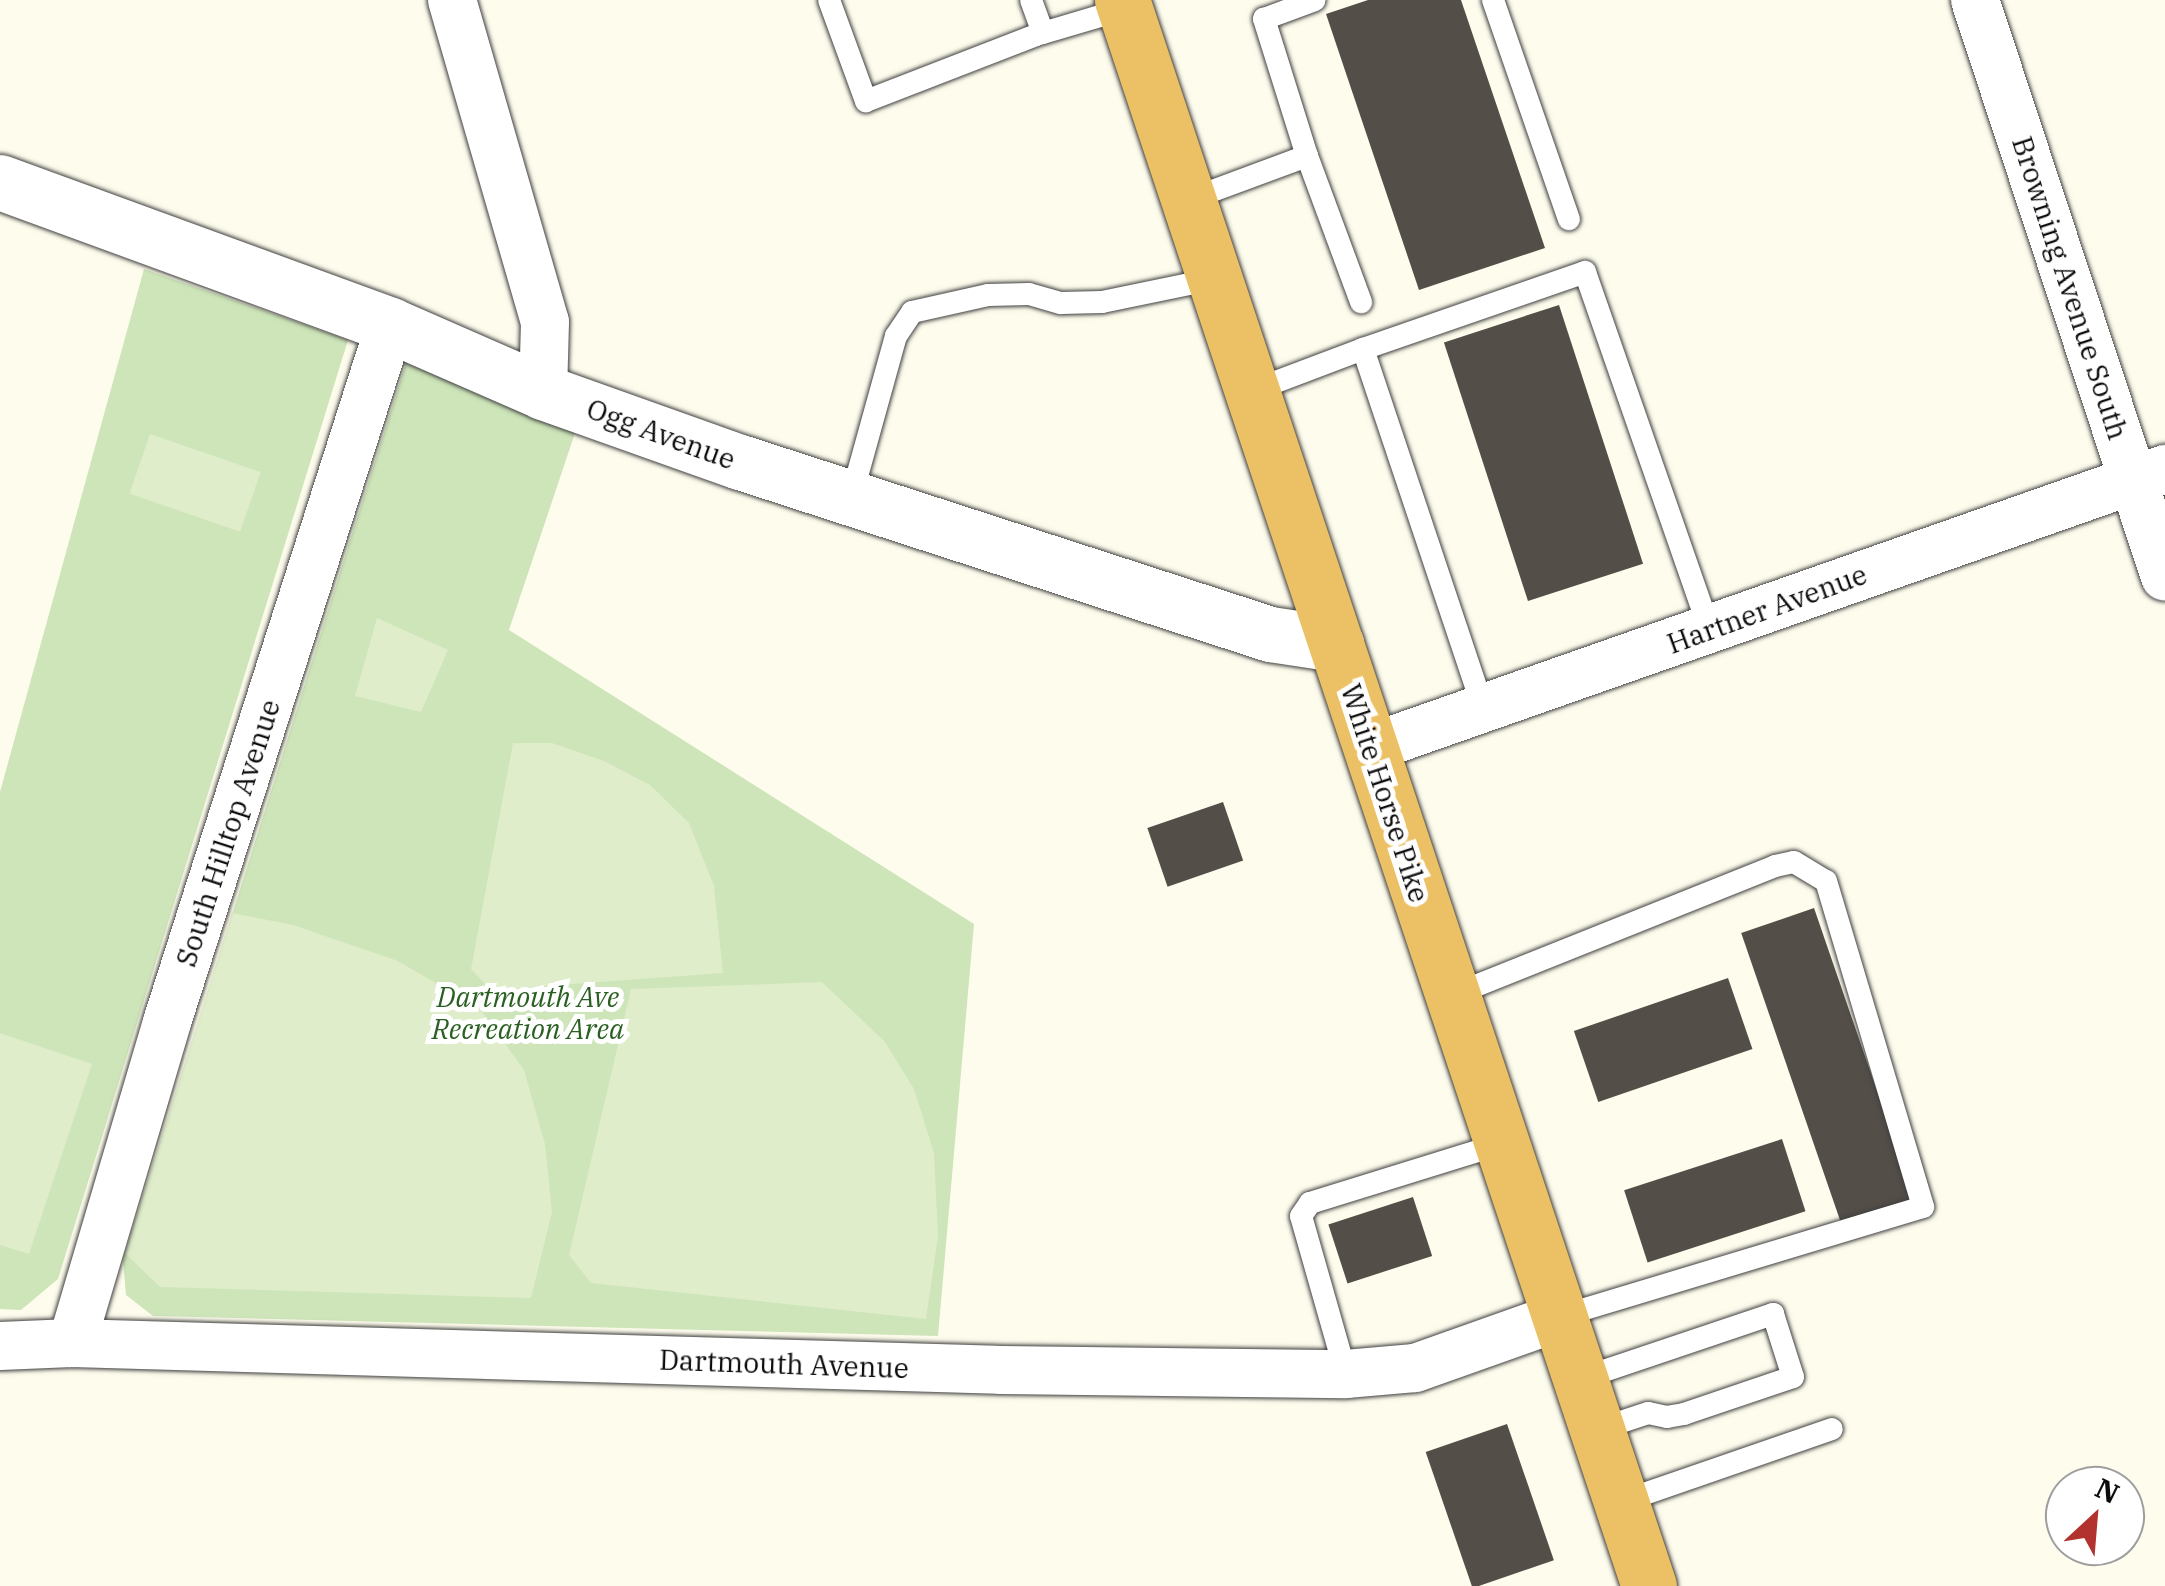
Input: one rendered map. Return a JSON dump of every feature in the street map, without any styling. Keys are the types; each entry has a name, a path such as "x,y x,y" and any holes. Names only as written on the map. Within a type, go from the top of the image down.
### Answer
{"highway":[{"name":"White Horse Pike","path":"1123,4 1649,1586"}],"street":[{"path":"452,0 544,322 543,392"},
{"name":"Browning Avenue South","path":"1975,0 2149,474 2165,577"},
{"name":"Ogg Avenue","path":"0,182 390,325 543,392 851,498 1270,634 1336,644"},
{"name":"South Hilltop Avenue","path":"72,1343 168,1022 390,325"},
{"name":"Hartner Avenue","path":"1370,748 2149,474"},
{"name":"Dartmouth Avenue","path":"0,1346 72,1343 1002,1370 1346,1374 1415,1368 1559,1316"}],"lane":[{"path":"829,0 866,101 1123,4"},
{"path":"1031,0 1043,33"},
{"path":"1315,0 1264,19 1307,156 1361,302"},
{"path":"1493,0 1569,219"},
{"path":"1188,200 1307,156"},
{"path":"1252,391 1586,272 1710,629"},
{"path":"851,498 896,336 912,312 988,295 1029,294 1062,303 1102,302 1214,279"},
{"path":"1363,349 1484,710"},
{"path":"1452,996 1775,866 1794,862 1826,882 1923,1207 1559,1316"},
{"path":"1346,1374 1302,1216 1310,1203 1501,1144"},
{"path":"1580,1378 1773,1314 1793,1377 1684,1414 1667,1417 1648,1413 1596,1430"},
{"path":"1621,1502 1832,1429"}],"green space":[{"path":"144,269 348,340 58,1279 21,1310 0,1309 0,792"},
{"name":"Dartmouth Ave Recreation Area","path":"407,360 578,424 509,630 974,924 938,1336 153,1316 126,1295 123,1260"},
{"path":"150,434 261,472 240,532 129,494"},
{"path":"377,618 448,650 421,712 355,696"},
{"path":"513,743 552,743 604,761 650,785 689,823 714,886 723,973 491,990 471,969"},
{"path":"232,913 293,925 398,961 480,1009 524,1070 545,1144 552,1212 531,1298 160,1287 125,1253"},
{"path":"822,982 885,1042 914,1089 934,1153 938,1236 926,1319 591,1283 569,1255 631,989"},
{"path":"0,1033 92,1064 29,1254 0,1245"}],"building":[{"path":"1368,0 1461,0 1545,248 1419,290 1326,14"},
{"path":"1559,305 1643,564 1528,601 1444,342"},
{"path":"1223,802 1243,861 1168,887 1147,828"},
{"path":"1814,908 1917,1206 1844,1231 1741,933"},
{"path":"1728,978 1752,1049 1598,1102 1574,1031"},
{"path":"1782,1139 1805,1211 1648,1263 1624,1190"},
{"path":"1413,1197 1432,1256 1348,1283 1328,1225"},
{"path":"1507,1424 1554,1560 1472,1586 1426,1452"}]}
